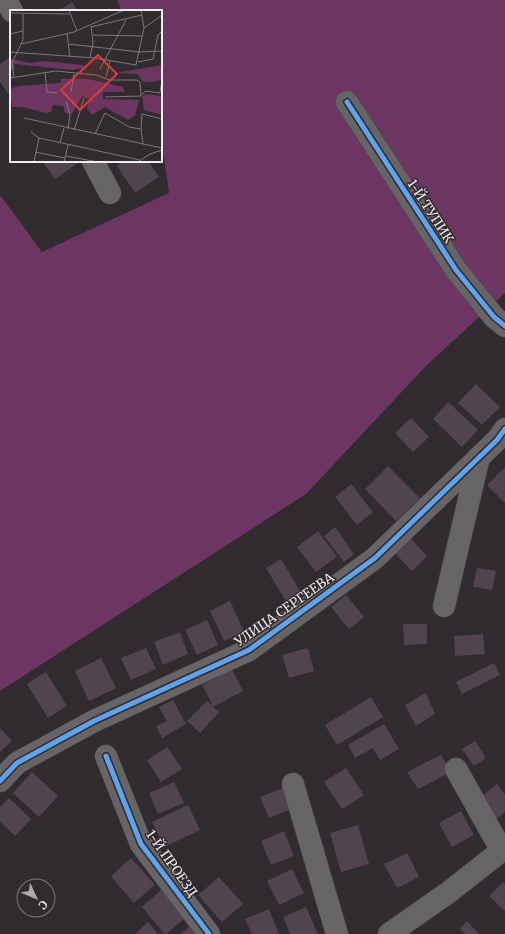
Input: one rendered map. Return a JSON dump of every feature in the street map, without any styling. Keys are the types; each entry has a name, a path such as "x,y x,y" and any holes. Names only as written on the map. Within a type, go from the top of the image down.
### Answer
{"street":[{"path":"6,0 11,10"},
{"name":"1-Й ТУПИК","path":"347,102 456,270 494,317 505,326"},
{"path":"94,162 110,193"},
{"name":"УЛИЦА СЕРГЕЕВА","path":"0,781 16,762 94,720 249,650 375,558 497,440 505,429"},
{"path":"444,606 479,457"},
{"name":"1-Й ПРОЕЗД","path":"106,756 141,844 210,934"},
{"path":"389,934 449,892 503,850 456,769"},
{"path":"293,784 337,934"}],"shaded area":[{"path":"117,0 505,0 505,293 425,367 306,494 0,691 0,195 42,252 169,193 162,143 162,10 121,10"}],"building":[{"path":"72,2 77,10 60,10"},
{"path":"10,57 10,97 0,82 0,64"},
{"path":"43,162 78,162 78,163 55,179"},
{"path":"122,162 149,162 159,177 135,193 117,166"},
{"path":"476,384 500,407 482,425 458,403"},
{"path":"448,402 478,430 462,447 433,419"},
{"path":"411,418 429,437 413,452 395,433"},
{"path":"388,466 420,498 396,521 365,489"},
{"path":"505,467 505,503 487,485"},
{"path":"351,484 373,512 357,525 335,497"},
{"path":"335,527 354,554 344,562 324,536"},
{"path":"318,531 337,557 316,572 297,547"},
{"path":"408,536 427,556 412,571 393,551"},
{"path":"281,559 302,594 287,603 266,568"},
{"path":"477,568 496,571 492,590 473,587"},
{"path":"346,595 364,617 349,629 331,607"},
{"path":"230,601 244,632 224,641 210,611"},
{"path":"207,620 218,645 197,655 185,630"},
{"path":"403,624 427,624 427,644 404,645"},
{"path":"180,632 188,654 163,665 154,642"},
{"path":"483,634 485,654 455,656 454,636"},
{"path":"146,648 156,669 131,680 121,658"},
{"path":"308,648 314,671 289,678 282,655"},
{"path":"101,658 116,688 89,701 75,671"},
{"path":"494,663 500,675 462,694 456,682"},
{"path":"232,669 243,691 213,707 219,712 200,733 187,721 207,701 213,706 202,685"},
{"path":"46,672 67,706 48,718 27,684"},
{"path":"426,693 435,714 416,726 405,705"},
{"path":"371,697 383,717 337,745 325,725"},
{"path":"173,700 186,724 162,738 156,726 167,721 159,707"},
{"path":"384,724 399,749 380,760 373,748 355,758 348,745"},
{"path":"0,728 12,741 0,752"},
{"path":"475,741 486,758 474,766 462,749"},
{"path":"167,747 182,769 161,782 147,760"},
{"path":"441,755 451,772 418,789 407,772"},
{"path":"346,768 364,795 342,809 324,782"},
{"path":"32,772 58,796 39,817 13,793"},
{"path":"174,782 184,803 158,814 149,793"},
{"path":"497,784 505,795 505,812 496,819 480,798"},
{"path":"285,787 293,808 269,818 260,797"},
{"path":"9,798 31,819 15,836 0,822 0,807"},
{"path":"188,805 200,830 164,847 152,822"},
{"path":"461,811 474,835 452,847 439,823"},
{"path":"358,825 369,864 341,872 330,833"},
{"path":"284,831 294,856 271,865 261,841"},
{"path":"407,853 419,877 397,888 384,864"},
{"path":"131,858 155,885 134,903 111,876"},
{"path":"292,869 304,893 279,905 267,881"},
{"path":"219,877 243,904 222,922 198,895"},
{"path":"503,882 505,884 505,911 489,896"},
{"path":"162,889 186,917 166,934 142,907"},
{"path":"306,907 318,934 290,934 283,917"},
{"path":"269,909 279,934 252,934 245,919"},
{"path":"467,921 479,934 465,934 460,929"},
{"path":"148,922 158,934 135,934"},
{"path":"190,926 197,934 181,934"}],"cycle path":[{"path":"347,102 456,270 494,317 505,326"},
{"path":"0,781 17,763 94,721 249,650 375,558 497,440 505,429"},
{"path":"106,756 141,844 209,934"}]}
